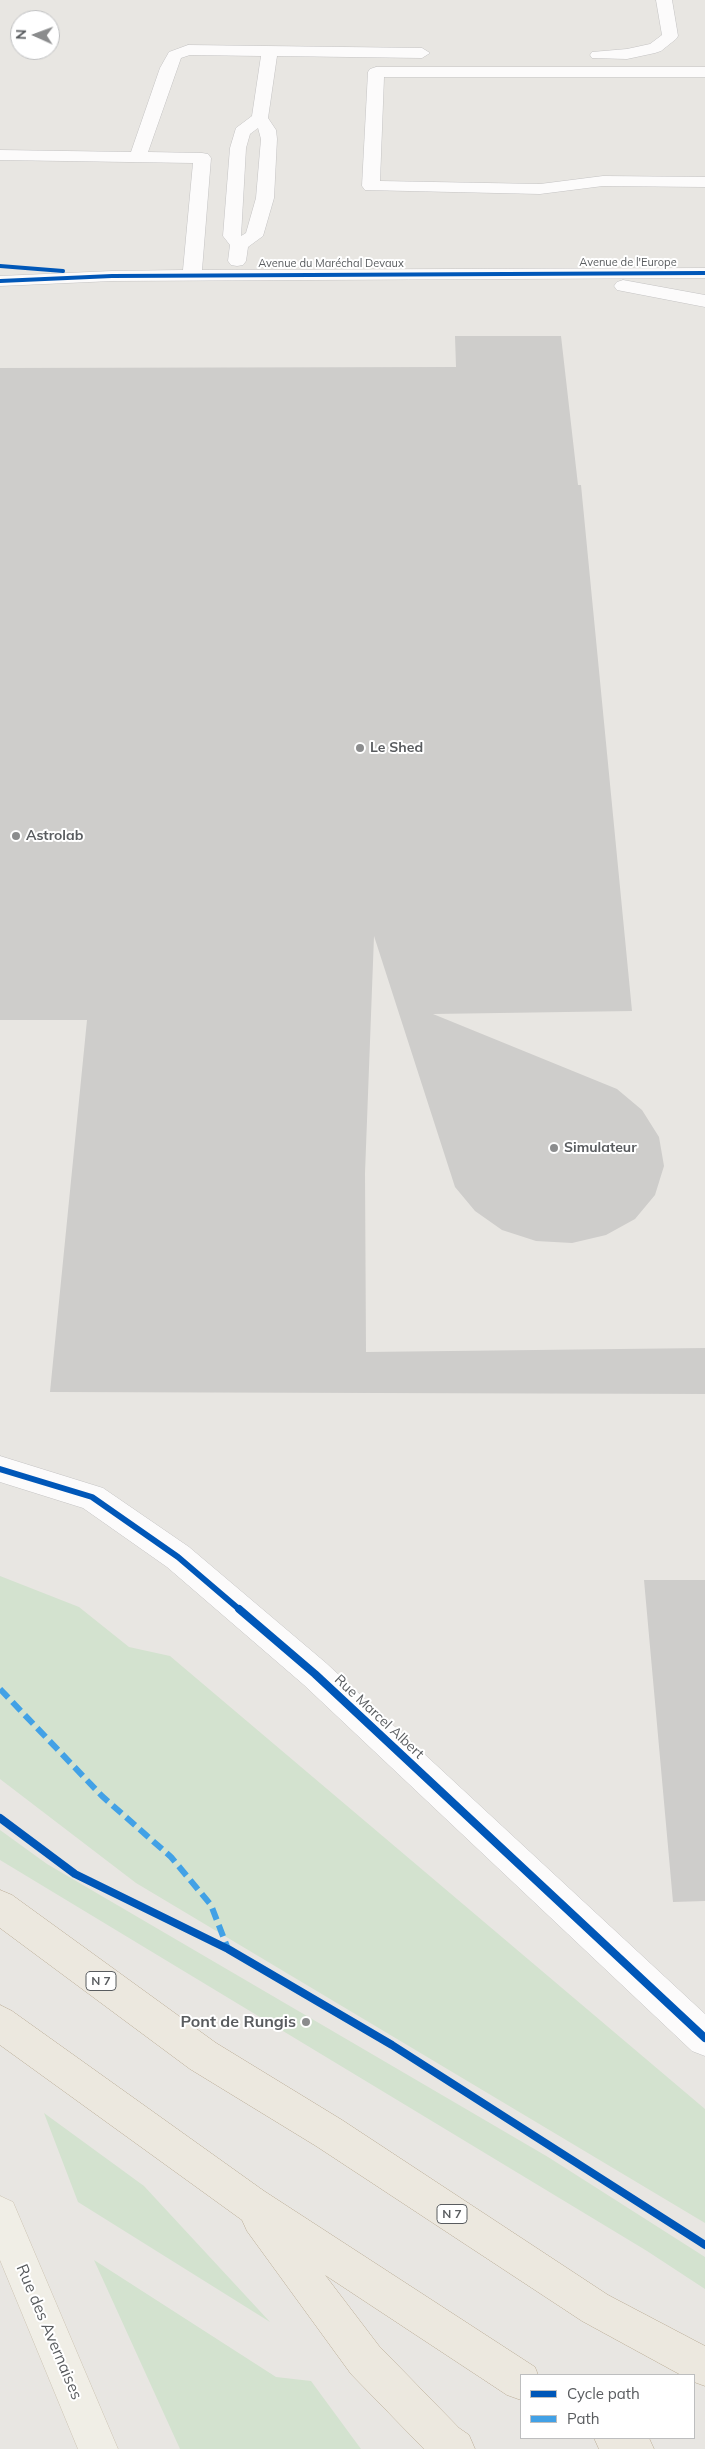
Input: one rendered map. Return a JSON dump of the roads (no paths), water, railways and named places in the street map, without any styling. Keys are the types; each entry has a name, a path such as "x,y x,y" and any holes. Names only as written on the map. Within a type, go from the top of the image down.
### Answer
{"highway":[{"name":"N 7","path":"0,1907 203,2056 329,2133 595,2308 705,2367"},
{"path":"0,2023 251,2204 520,2380"},
{"path":"251,2204 365,2360 445,2442 455,2449"},
{"path":"616,2439 634,2449"}],"main road":[{"name":"Rue des Avernaises","path":"0,2215 98,2449"}],"street":[{"path":"586,54 627,54 655,48 670,36 664,0"},
{"path":"138,156 168,68 175,55 195,50 438,53"},
{"path":"239,245 254,236 265,198 269,139 268,130 260,118 270,51"},
{"path":"705,72 376,72 370,186 540,189 603,181 705,182"},
{"path":"234,275 239,245 232,236 238,148 242,132 260,118"},
{"path":"0,155 202,158 192,275"},
{"name":"Avenue du Maréchal Devaux","path":"0,266 112,276"},
{"path":"550,273 705,301"},
{"name":"Avenue du Maréchal Devaux","path":"0,281 112,276 550,273"},
{"name":"Avenue de l'Europe","path":"550,273 705,273"},
{"name":"Rue Marcel Albert","path":"0,1469 92,1497 178,1556 314,1674 705,2038"}],"place":[{"name":"Le Shed","path":"360,748"},
{"name":"Astrolab","path":"16,836"},
{"name":"Simulateur","path":"554,1148"},
{"name":"Pont de Rungis","path":"306,2022"}]}
